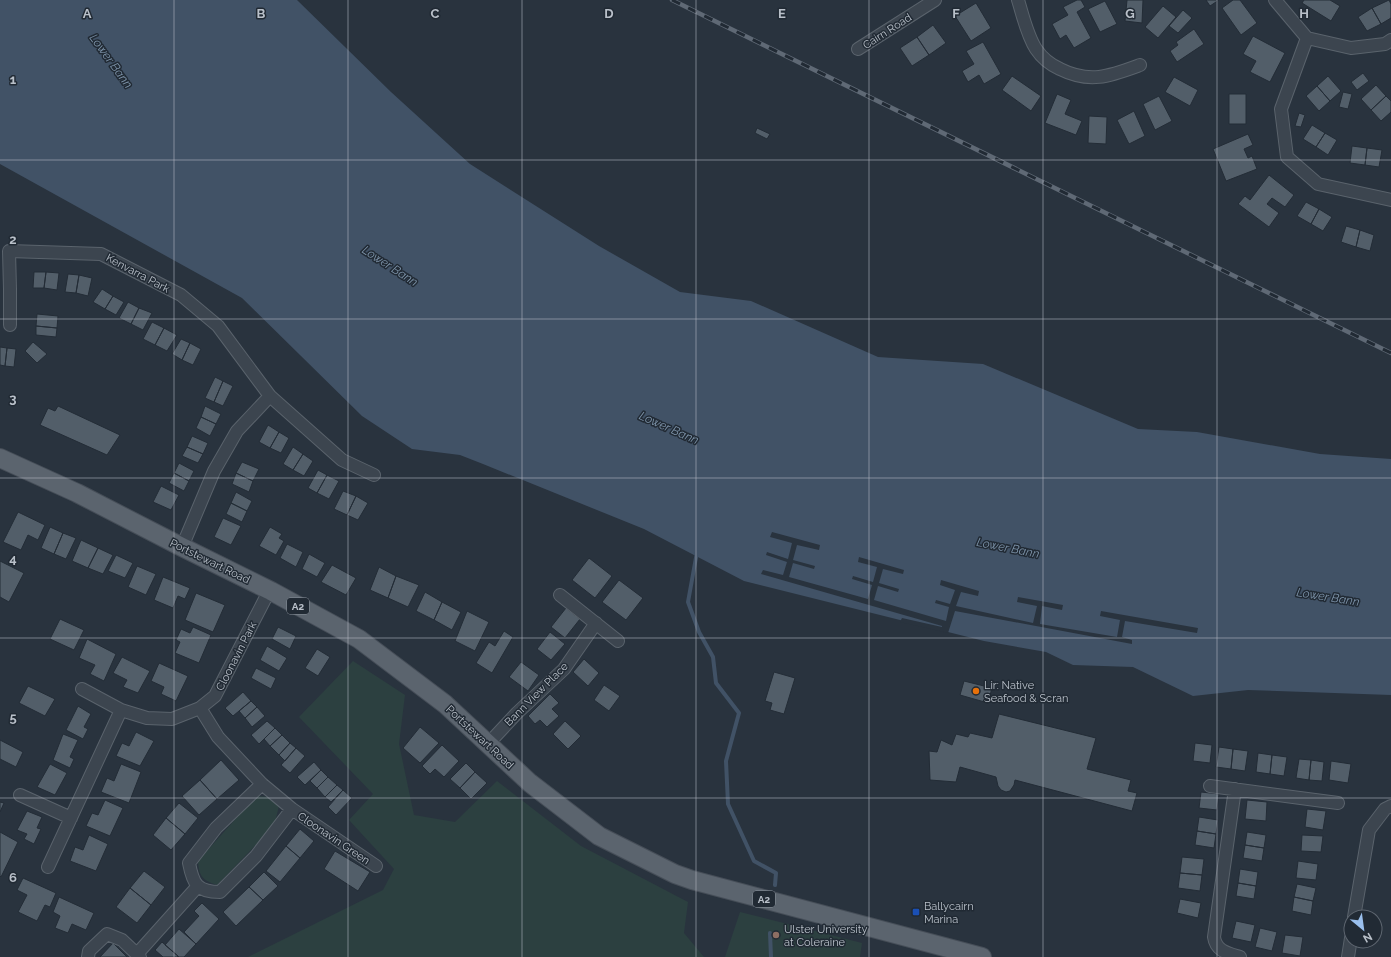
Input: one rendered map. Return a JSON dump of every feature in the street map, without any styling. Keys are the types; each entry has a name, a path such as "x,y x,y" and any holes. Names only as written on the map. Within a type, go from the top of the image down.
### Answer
{"main road":[{"name":"Portstewart Road","path":"0,458 77,493 182,548 271,591 359,639 445,704 530,783 599,836 675,874 692,880 982,957"}],"street":[{"name":"Cairn Road","path":"858,49 935,0"},
{"path":"1018,0 1027,30 1037,50 1052,65 1071,75 1093,78 1115,74 1140,65"},
{"path":"1275,0 1307,38 1351,48 1389,45"},
{"path":"1307,38 1281,110 1286,157 1318,184 1391,200"},
{"name":"Kenvarra Park","path":"10,325 9,251 101,254 181,296 218,326 270,396 342,460 374,475"},
{"path":"182,548 214,472 237,431 270,396"},
{"name":"Cloonavin Park","path":"82,688 121,710 147,718 172,719 200,708 215,696 271,591"},
{"path":"560,595 618,641"},
{"name":"Bann View Place","path":"488,744 564,669 596,623"},
{"name":"Cloonavin Green","path":"200,708 218,737 262,784 292,809 376,866"},
{"path":"48,867 121,710"},
{"path":"88,957 89,950 108,934 122,940 139,956 198,886 192,876 189,863 216,828 262,784"},
{"path":"1210,786 1338,803"},
{"path":"1235,790 1214,937 1215,942 1220,949 1224,952 1240,957"},
{"path":"20,795 71,818"},
{"path":"1355,909 1369,830 1385,809 1391,806"},
{"name":"Cloonavin Green","path":"198,886 207,892 220,892 256,856 292,809"}],"green space":[{"path":"353,661 405,695 399,744 414,815 455,822 497,781 581,846 688,902 684,933 704,957 248,957 383,890 394,869 349,820 373,794 299,717"},
{"path":"256,796 271,797 279,806 274,826 217,885 208,881 200,874 198,861"},
{"name":"Ulster University at Coleraine","path":"740,912 862,943 860,957 725,957"}],"water":[{"name":"Lower Bann","path":"0,0 297,0 391,92 470,164 599,246 680,292 751,301 878,357 983,364 1138,429 1197,432 1320,454 1391,459 1391,695 1248,690 1193,696 1133,667 1073,665 1046,652 984,641 744,581 644,529 483,464 460,455 412,449 362,416 242,298 0,164"}],"pier":[{"path":"772,532 820,545 819,550 797,545 793,560 815,566 814,569 793,563 789,577 868,599 872,585 852,579 853,576 873,582 877,567 858,562 859,557 904,570 903,574 883,569 879,583 899,589 898,592 878,586 874,600 946,621 949,607 935,603 936,600 950,604 955,590 940,585 941,580 979,591 978,596 961,592 956,606 1033,623 1037,606 1017,602 1018,597 1063,605 1062,610 1042,606 1040,624 1117,637 1120,620 1100,616 1101,611 1198,628 1197,633 1125,621 1122,637 1132,640 1132,644 955,611 948,633 900,622 902,618 942,627 761,574 763,570 783,575 787,562 766,555 767,552 788,559 792,543 770,537"}],"building":[{"path":"1077,0 1081,0 1085,7 1077,12 1091,38 1074,48 1066,35 1060,39 1052,24 1068,15 1063,7"},
{"path":"1127,0 1143,0 1142,23 1125,21"},
{"path":"1206,0 1219,0 1210,6"},
{"path":"1233,0 1240,0 1257,23 1241,35 1222,8"},
{"path":"1304,0 1330,0 1340,6 1331,21 1302,3"},
{"path":"1389,0 1391,4 1391,18 1381,24 1372,8"},
{"path":"1105,1 1117,24 1100,32 1088,9"},
{"path":"976,3 991,28 971,41 955,16"},
{"path":"1163,6 1176,17 1158,38 1145,27"},
{"path":"1372,8 1381,24 1367,31 1358,17"},
{"path":"1183,10 1192,18 1178,33 1169,26"},
{"path":"933,25 946,43 929,55 917,37"},
{"path":"1194,29 1204,44 1177,62 1170,51 1178,45 1176,42"},
{"path":"1253,36 1285,53 1270,82 1250,72 1256,61 1243,54"},
{"path":"917,37 929,55 912,66 900,48"},
{"path":"983,42 1001,74 984,84 979,75 968,82 962,71 974,64 966,51"},
{"path":"1363,73 1369,81 1357,90 1351,82"},
{"path":"1012,76 1041,96 1031,111 1002,90"},
{"path":"1328,76 1341,91 1330,101 1317,86"},
{"path":"1174,77 1198,90 1190,106 1165,92"},
{"path":"1376,85 1386,96 1371,110 1361,99"},
{"path":"1317,86 1330,101 1319,111 1306,96"},
{"path":"1343,92 1352,94 1348,109 1339,107"},
{"path":"1057,94 1071,100 1065,114 1082,121 1076,135 1045,123"},
{"path":"1229,94 1246,94 1246,124 1229,124"},
{"path":"1159,96 1172,121 1155,130 1143,104"},
{"path":"1386,96 1391,101 1391,112 1381,121 1371,110"},
{"path":"1134,111 1145,136 1129,144 1117,120"},
{"path":"1299,113 1305,115 1301,127 1295,126"},
{"path":"1089,116 1107,117 1106,144 1088,143"},
{"path":"1312,125 1325,133 1316,147 1303,139"},
{"path":"757,128 770,134 767,139 755,133"},
{"path":"1325,133 1337,140 1328,155 1316,147"},
{"path":"1248,134 1253,145 1244,149 1248,158 1252,156 1257,169 1226,181 1213,149"},
{"path":"1352,146 1367,148 1365,165 1350,163"},
{"path":"1367,148 1382,150 1379,167 1365,165"},
{"path":"1269,175 1294,195 1285,207 1272,198 1267,204 1279,213 1269,227 1238,204 1245,196 1250,200"},
{"path":"1306,202 1319,209 1311,224 1297,216"},
{"path":"1319,209 1332,217 1323,231 1311,224"},
{"path":"1346,226 1360,230 1356,247 1341,242"},
{"path":"1360,230 1374,235 1370,251 1356,247"},
{"path":"34,272 46,272 44,288 33,288"},
{"path":"46,272 59,273 57,290 44,288"},
{"path":"68,274 79,275 76,293 65,292"},
{"path":"79,275 92,278 88,296 76,293"},
{"path":"102,289 113,296 105,309 93,302"},
{"path":"113,296 124,302 116,315 105,309"},
{"path":"128,302 139,308 131,324 119,318"},
{"path":"139,308 152,313 143,330 131,324"},
{"path":"37,314 58,316 57,328 36,326"},
{"path":"152,322 164,328 155,345 143,339"},
{"path":"36,326 57,328 56,337 36,335"},
{"path":"164,328 177,335 167,351 155,345"},
{"path":"181,339 190,343 182,360 172,354"},
{"path":"33,342 47,354 37,363 25,351"},
{"path":"190,343 201,349 193,365 182,360"},
{"path":"0,347 7,348 5,366 0,365"},
{"path":"7,348 16,349 14,367 5,366"},
{"path":"215,377 223,381 214,402 205,398"},
{"path":"223,381 233,386 223,406 214,402"},
{"path":"58,406 120,435 107,455 40,425 48,408 55,411"},
{"path":"205,406 221,414 216,424 201,417"},
{"path":"201,417 216,424 210,436 196,428"},
{"path":"268,425 279,432 270,448 259,442"},
{"path":"279,432 289,438 281,453 270,448"},
{"path":"192,436 208,443 203,454 187,447"},
{"path":"187,447 203,454 198,463 182,456"},
{"path":"293,447 303,454 293,470 283,464"},
{"path":"303,454 313,461 304,476 293,470"},
{"path":"242,462 259,469 253,481 236,473"},
{"path":"179,463 194,471 189,481 174,473"},
{"path":"318,470 327,475 317,493 308,488"},
{"path":"174,473 189,481 184,491 169,483"},
{"path":"236,473 253,481 249,492 232,484"},
{"path":"327,475 339,481 329,499 317,493"},
{"path":"161,486 179,495 171,510 153,502"},
{"path":"343,491 356,496 347,515 334,509"},
{"path":"236,492 252,501 247,511 231,503"},
{"path":"356,496 368,503 358,520 347,515"},
{"path":"231,503 247,511 242,522 226,514"},
{"path":"18,512 45,525 38,540 28,535 21,550 3,542"},
{"path":"223,518 241,526 231,545 214,537"},
{"path":"50,527 63,533 54,554 41,548"},
{"path":"270,527 282,534 279,538 284,541 276,555 259,546"},
{"path":"63,533 76,538 66,559 54,554"},
{"path":"81,540 98,548 88,568 72,561"},
{"path":"287,544 303,552 296,567 280,558"},
{"path":"98,548 113,555 103,574 88,568"},
{"path":"309,554 325,563 317,577 302,569"},
{"path":"116,555 133,563 125,578 108,571"},
{"path":"589,558 612,576 595,598 572,580"},
{"path":"0,561 24,573 9,602 0,597"},
{"path":"332,565 356,578 346,595 321,582"},
{"path":"137,566 156,574 146,595 128,587"},
{"path":"379,567 396,576 388,598 370,590"},
{"path":"396,576 419,585 408,607 388,598"},
{"path":"163,577 190,588 185,599 178,596 173,608 154,600"},
{"path":"619,580 643,598 626,620 602,602"},
{"path":"425,592 442,602 434,620 416,611"},
{"path":"196,593 225,605 213,632 185,620"},
{"path":"442,602 461,612 452,630 434,620"},
{"path":"566,608 580,619 565,638 551,627"},
{"path":"467,611 489,622 475,651 455,641"},
{"path":"60,619 84,630 74,650 50,639"},
{"path":"193,627 211,635 199,663 175,653 180,642 176,640 181,629 190,633"},
{"path":"278,627 296,636 290,649 272,639"},
{"path":"504,631 513,637 492,673 476,663 489,642 495,646"},
{"path":"550,632 565,644 551,660 537,649"},
{"path":"87,639 116,654 104,681 90,674 95,665 79,658"},
{"path":"267,646 287,658 279,671 260,660"},
{"path":"317,649 330,657 318,676 305,668"},
{"path":"122,657 150,671 138,693 123,687 127,680 113,673"},
{"path":"584,659 599,673 588,686 573,672"},
{"path":"521,662 539,675 528,691 509,677"},
{"path":"159,663 188,676 176,701 161,694 164,687 151,681"},
{"path":"256,668 276,678 271,689 251,678"},
{"path":"774,672 795,678 784,714 770,710 772,703 765,701"},
{"path":"964,681 992,688 988,703 960,695"},
{"path":"604,685 620,696 609,711 594,700"},
{"path":"28,686 55,699 45,716 19,703"},
{"path":"243,692 251,701 233,716 225,708"},
{"path":"550,694 559,703 552,709 559,716 547,727 540,720 535,724 528,716"},
{"path":"251,701 257,707 245,718 239,711"},
{"path":"78,706 91,714 84,727 88,729 83,739 66,730"},
{"path":"257,707 265,716 252,727 245,718"},
{"path":"999,714 1096,738 1087,769 1131,780 1128,791 1137,793 1132,811 1015,780 1010,791 1006,792 1001,790 998,786 996,777 960,767 956,782 930,780 929,751 937,752 941,740 952,745 956,734 968,737 970,733 992,738"},
{"path":"267,721 275,728 259,744 251,735"},
{"path":"565,721 581,736 568,749 553,734"},
{"path":"420,727 439,743 420,763 403,748"},
{"path":"275,728 282,735 270,746 264,739"},
{"path":"136,732 154,741 140,766 116,756 122,743 129,746"},
{"path":"63,734 78,740 70,757 74,759 70,768 53,760"},
{"path":"282,735 290,743 279,755 270,746"},
{"path":"0,740 23,752 16,767 0,759"},
{"path":"290,743 296,748 285,761 279,755"},
{"path":"1195,743 1212,745 1210,763 1193,761"},
{"path":"442,745 459,761 444,777 435,769 430,774 422,766"},
{"path":"1219,747 1233,749 1231,769 1216,767"},
{"path":"296,748 305,756 290,773 281,765"},
{"path":"1233,749 1248,751 1245,771 1231,769"},
{"path":"1258,753 1272,755 1270,774 1256,772"},
{"path":"1272,755 1287,757 1284,776 1270,774"},
{"path":"1299,759 1311,760 1309,780 1296,778"},
{"path":"221,760 239,780 217,799 200,780"},
{"path":"1311,760 1324,762 1322,781 1309,780"},
{"path":"1331,761 1351,764 1348,783 1329,780"},
{"path":"314,762 321,770 305,785 297,777"},
{"path":"466,763 475,772 460,788 450,779"},
{"path":"50,764 67,773 55,795 37,787"},
{"path":"121,764 141,772 129,803 101,792 107,778 114,781"},
{"path":"321,770 328,777 317,788 310,781"},
{"path":"475,772 487,783 471,799 460,788"},
{"path":"328,777 337,785 325,797 317,788"},
{"path":"200,780 217,799 199,815 182,796"},
{"path":"337,785 343,790 331,802 325,797"},
{"path":"343,790 352,798 336,815 328,807"},
{"path":"1201,792 1219,794 1217,810 1199,808"},
{"path":"105,800 123,808 110,836 86,826 92,813 98,815"},
{"path":"1247,800 1267,802 1266,821 1245,819"},
{"path":"0,802 4,803 0,812"},
{"path":"179,803 198,818 185,834 166,818"},
{"path":"1307,809 1326,811 1323,830 1305,827"},
{"path":"27,811 42,817 37,828 41,829 34,844 24,839 27,834 17,830"},
{"path":"1199,817 1218,820 1216,834 1197,831"},
{"path":"166,818 185,834 171,850 153,835"},
{"path":"300,829 314,841 300,858 286,846"},
{"path":"1197,831 1216,834 1214,848 1195,845"},
{"path":"0,832 18,842 1,877 0,876"},
{"path":"1247,832 1266,835 1264,848 1245,845"},
{"path":"89,835 108,844 96,871 70,861 75,847 83,850"},
{"path":"1302,835 1323,836 1321,852 1301,851"},
{"path":"1245,845 1264,848 1262,861 1243,858"},
{"path":"286,846 300,858 280,882 266,871"},
{"path":"335,851 370,872 358,891 324,869"},
{"path":"1182,857 1204,859 1202,875 1180,873"},
{"path":"1298,861 1318,864 1316,880 1296,878"},
{"path":"1240,869 1258,872 1256,886 1238,883"},
{"path":"144,871 165,887 151,905 130,888"},
{"path":"264,872 278,886 263,900 249,887"},
{"path":"1180,873 1202,875 1200,891 1178,888"},
{"path":"23,878 56,893 50,907 45,905 37,921 18,912 27,895 17,890"},
{"path":"1238,883 1256,886 1254,899 1236,896"},
{"path":"1297,884 1316,888 1313,901 1294,897"},
{"path":"249,887 263,900 236,926 223,912"},
{"path":"130,888 151,905 137,923 116,907"},
{"path":"59,897 94,913 86,930 72,924 68,933 55,928 60,916 53,912"},
{"path":"1294,897 1313,901 1311,915 1292,911"},
{"path":"1180,899 1201,903 1198,918 1177,913"},
{"path":"202,903 219,919 196,944 184,932 199,916 194,911"},
{"path":"1236,921 1255,925 1251,942 1232,938"},
{"path":"1260,928 1277,932 1272,951 1255,947"},
{"path":"179,929 196,944 184,957 179,957 165,945"},
{"path":"1285,935 1303,937 1300,956 1282,953"},
{"path":"162,942 178,956 163,957 155,950"},
{"path":"113,943 127,957 100,957"}],"waterway":[{"path":"697,552 688,602 699,632 713,657 716,683 739,713 726,761 728,804 754,861 776,873 775,885"},
{"path":"770,933 771,957"}],"railway":[{"path":"672,0 1391,353"}],"place":[{"name":"Lir: Native Seafood & Scran","path":"976,691"},
{"name":"Ballycairn Marina","path":"916,912"},
{"name":"Ulster University at Coleraine","path":"776,935"}]}
